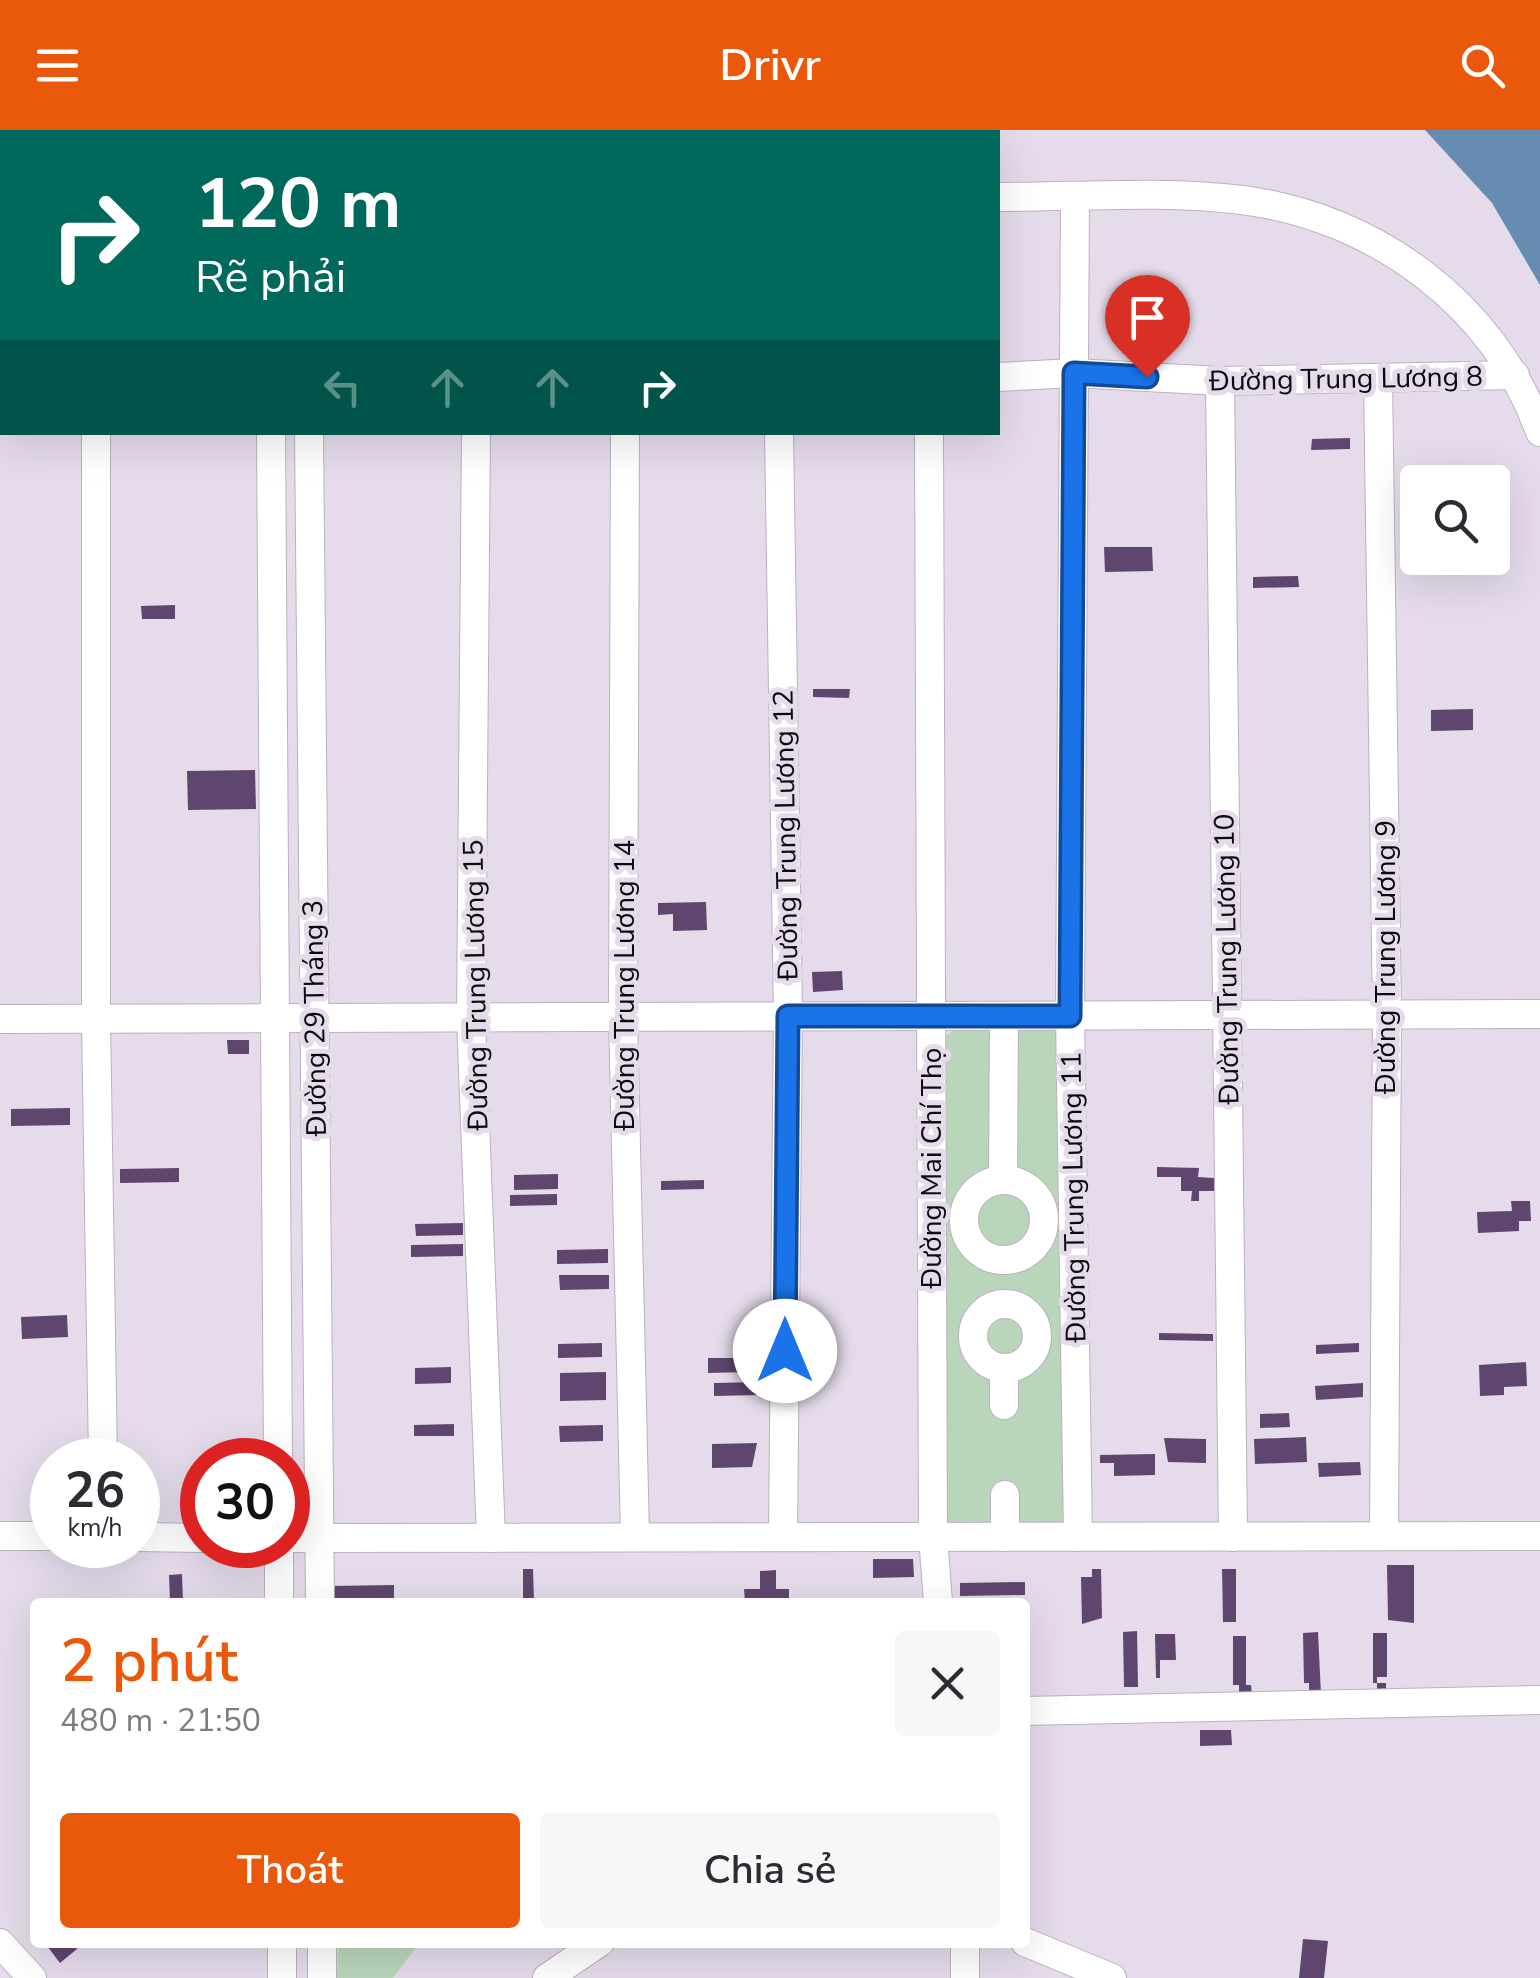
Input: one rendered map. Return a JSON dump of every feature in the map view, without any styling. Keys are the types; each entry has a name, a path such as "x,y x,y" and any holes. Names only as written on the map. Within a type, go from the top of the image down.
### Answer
{"street":[{"path":"1000,197 1242,200 1318,216 1382,245 1434,280 1482,330 1515,375 1540,432"},
{"name":"Đường Trung Lương 11","path":"1075,197 1070,1016 1078,1537"},
{"name":"Đường Trung Lương 8","path":"1000,377 1074,373 1220,381 1515,375"},
{"name":"Đường Trung Lương 9","path":"1378,378 1388,1014 1384,1536"},
{"name":"Đường Trung Lương 10","path":"1220,381 1233,1537"},
{"path":"96,435 96,1019 104,1438"},
{"name":"Đường 29 Tháng 3","path":"271,435 278,1438"},
{"name":"Đường 29 Tháng 3","path":"308,435 320,1598"},
{"name":"Đường Trung Lương 15","path":"476,435 472,1018 491,1538"},
{"name":"Đường Trung Lương 14","path":"624,435 622,1017 635,1537"},
{"name":"Đường Trung Lương 12","path":"779,435 788,1016 783,1537"},
{"name":"Đường Mai Chí Thọ","path":"930,435 933,1537 938,1598"},
{"path":"0,1019 1540,1014"},
{"path":"1003,1179 1004,1016"},
{"path":"1003,1179 1026,1186 1045,1214 1035,1246 1004,1260 974,1246 964,1226 974,1193 1003,1179"},
{"path":"1004,1260 1006,1304"},
{"path":"1006,1304 1025,1311 1037,1334 1028,1358 1004,1368 980,1356 973,1331 982,1314 1006,1304"},
{"path":"1004,1368 1004,1405"},
{"path":"1004,1537 1006,1495"},
{"path":"0,1536 30,1536"},
{"path":"310,1538 1540,1536"},
{"path":"279,1568 280,1598"},
{"path":"1030,1711 1540,1700"},
{"path":"1030,1944 1112,1978"},
{"path":"1,1945 32,1978"},
{"path":"282,1948 282,1978"},
{"path":"322,1948 322,1978"},
{"path":"546,1978 591,1948"},
{"path":"965,1978 966,1948"}],"green space":[{"path":"958,1027 1054,1028 1062,1034 1066,1524 953,1529 946,1521 942,1039"},
{"path":"338,1948 415,1948 393,1978 337,1978"}],"water":[{"path":"1425,130 1540,130 1540,285 1492,203"}],"building":[{"path":"1350,438 1350,449 1311,450 1312,439"},
{"path":"1104,547 1152,547 1153,571 1105,572"},
{"path":"1298,576 1299,587 1253,588 1253,577"},
{"path":"175,605 175,619 142,619 141,606"},
{"path":"813,689 850,689 849,698 813,697"},
{"path":"1473,709 1473,730 1431,731 1431,710"},
{"path":"255,770 256,809 188,810 187,771"},
{"path":"706,902 707,930 673,931 673,914 658,915 658,903"},
{"path":"842,971 843,990 813,992 812,972"},
{"path":"227,1040 249,1040 249,1054 228,1054"},
{"path":"70,1108 70,1125 11,1126 11,1109"},
{"path":"1157,1167 1199,1168 1198,1177 1214,1178 1214,1191 1199,1191 1199,1201 1191,1201 1192,1191 1181,1191 1181,1177 1157,1177"},
{"path":"179,1168 179,1182 120,1183 120,1169"},
{"path":"558,1174 558,1189 514,1190 514,1175"},
{"path":"704,1180 704,1189 661,1190 661,1181"},
{"path":"557,1194 557,1205 510,1206 510,1195"},
{"path":"1511,1201 1530,1201 1531,1221 1519,1221 1519,1231 1478,1233 1477,1212 1512,1211"},
{"path":"463,1223 463,1235 416,1236 415,1224"},
{"path":"463,1244 463,1256 411,1257 411,1245"},
{"path":"608,1249 608,1263 557,1264 557,1250"},
{"path":"559,1275 609,1275 609,1289 560,1290"},
{"path":"67,1315 68,1337 22,1339 21,1317"},
{"path":"1159,1333 1213,1334 1213,1341 1159,1340"},
{"path":"602,1343 602,1357 558,1358 558,1344"},
{"path":"1359,1343 1359,1352 1316,1354 1316,1345"},
{"path":"708,1358 749,1358 749,1372 708,1373"},
{"path":"1526,1362 1527,1386 1504,1387 1504,1395 1480,1396 1479,1365"},
{"path":"451,1367 451,1383 415,1384 415,1368"},
{"path":"606,1372 606,1400 560,1401 560,1373"},
{"path":"761,1382 761,1395 714,1396 714,1383"},
{"path":"1363,1383 1363,1397 1316,1400 1315,1386"},
{"path":"1289,1413 1290,1427 1260,1428 1260,1414"},
{"path":"454,1424 454,1436 414,1436 414,1425"},
{"path":"603,1425 603,1441 560,1442 559,1426"},
{"path":"1306,1437 1307,1462 1255,1464 1254,1439"},
{"path":"1164,1438 1206,1439 1206,1463 1168,1462"},
{"path":"757,1443 752,1467 712,1468 712,1444"},
{"path":"1155,1454 1155,1475 1114,1476 1114,1463 1100,1463 1100,1455"},
{"path":"1360,1462 1361,1475 1319,1477 1318,1463"},
{"path":"873,1559 913,1559 914,1577 873,1578"},
{"path":"1387,1565 1414,1565 1414,1623 1388,1620"},
{"path":"523,1569 533,1569 534,1598 523,1598"},
{"path":"1092,1569 1101,1569 1102,1618 1082,1624 1081,1577 1092,1577"},
{"path":"1222,1569 1236,1569 1236,1622 1223,1622"},
{"path":"776,1570 776,1589 789,1589 789,1598 745,1598 744,1589 760,1589 760,1571"},
{"path":"182,1574 183,1598 170,1598 169,1575"},
{"path":"1025,1582 1025,1595 960,1596 960,1583"},
{"path":"394,1585 394,1598 332,1598 332,1586"},
{"path":"1137,1631 1138,1687 1124,1687 1123,1632"},
{"path":"1318,1632 1321,1695 1309,1695 1309,1683 1304,1683 1303,1633"},
{"path":"1373,1633 1387,1633 1387,1677 1377,1677 1377,1683 1373,1683"},
{"path":"1155,1634 1175,1634 1176,1660 1160,1660 1160,1678 1156,1678"},
{"path":"1233,1636 1246,1636 1246,1685 1251,1685 1252,1695 1239,1696 1239,1685 1233,1685"},
{"path":"1377,1683 1386,1683 1386,1692 1377,1692"},
{"path":"1200,1730 1231,1730 1232,1745 1200,1746"},
{"path":"1303,1939 1328,1941 1324,1978 1299,1978"},
{"path":"49,1948 76,1948 77,1949 60,1963"}],"route":[{"path":"785,1351 788,1016 1070,1016 1074,373 1147,377"}]}
